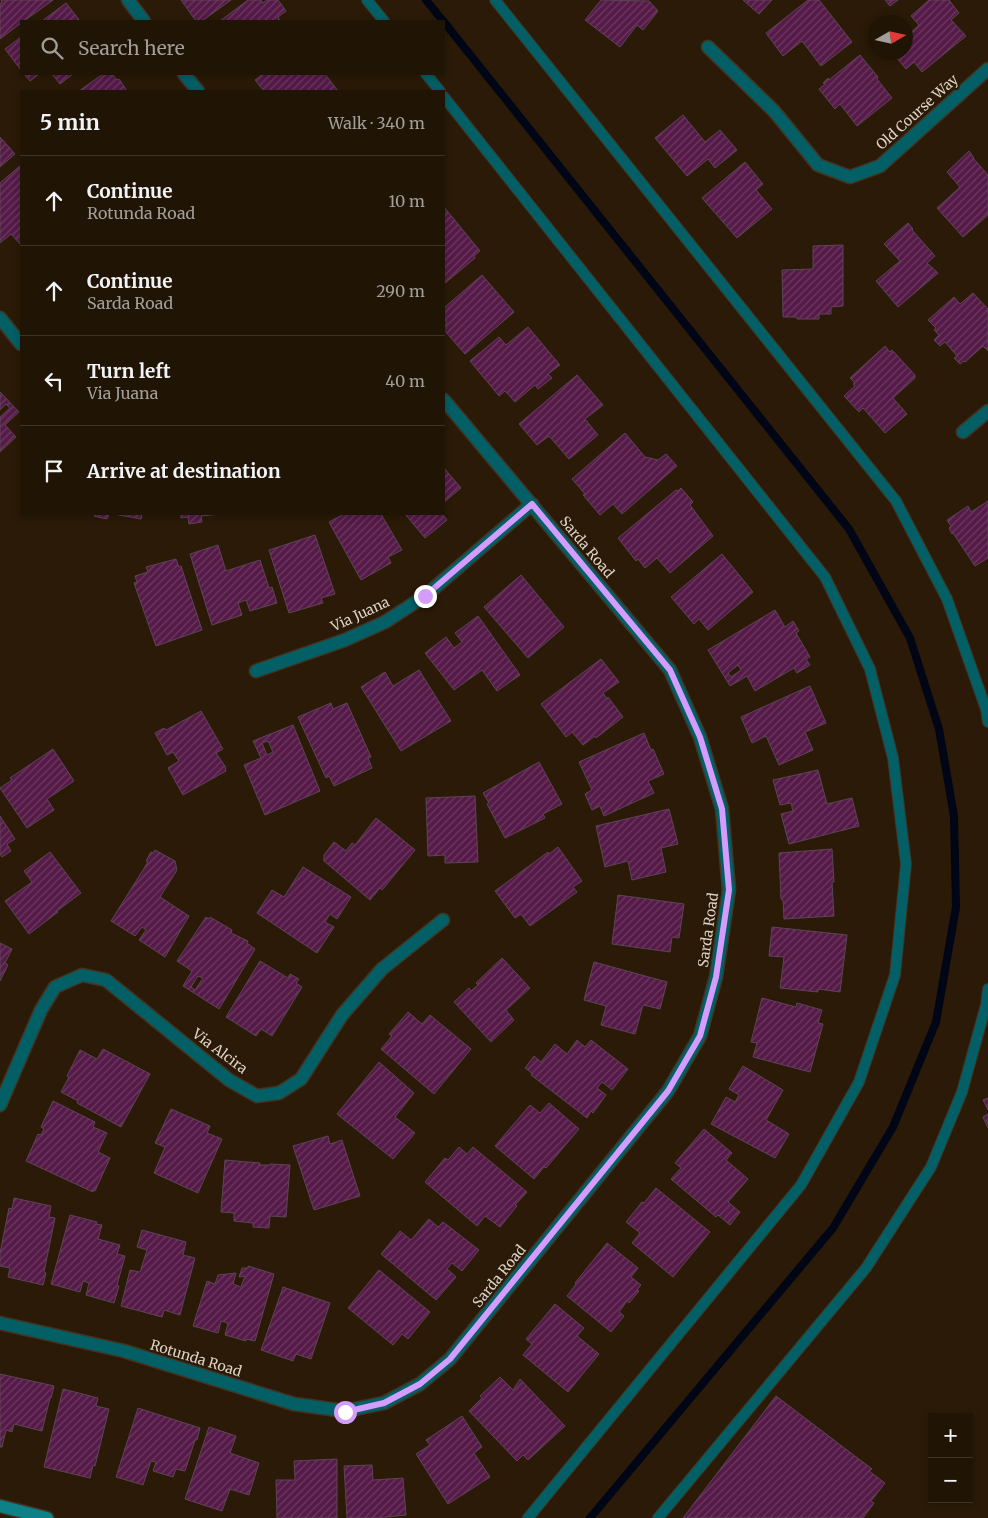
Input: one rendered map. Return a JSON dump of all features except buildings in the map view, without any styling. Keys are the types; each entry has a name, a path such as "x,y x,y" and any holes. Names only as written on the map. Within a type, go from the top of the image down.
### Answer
{"main road":[{"path":"0,1506 47,1518"}],"street":[{"path":"128,0 143,20"},
{"name":"Old Course Way","path":"708,46 774,111 818,165 850,177 880,166 988,68"},
{"path":"185,75 197,90"},
{"path":"0,318 20,343"},
{"name":"Sarda Road","path":"384,1403 420,1384 450,1359 668,1091 700,1036 716,977 729,890 722,809 700,737 670,670 445,401"},
{"path":"963,432 988,411"},
{"name":"Via Juana","path":"256,671 345,640 385,622 425,596 532,504"},
{"name":"Via Alcira","path":"0,1105 41,1010 55,986 82,975 106,980 230,1080 257,1096 279,1093 301,1079 342,1015 382,969 443,920"},
{"name":"Rotunda Road","path":"0,1323 124,1351 294,1404 345,1412 384,1403"}],"lane":[{"path":"367,0 383,20"},
{"path":"495,0 896,501 947,599 986,709 988,722"},
{"path":"427,75 439,90"},
{"path":"445,97 825,577 870,669 893,758 906,864 895,975 859,1082 801,1185 528,1518"},
{"path":"658,1518 866,1268 931,1166 962,1092 986,1005 988,989"}],"waterway":[{"path":"426,0 442,20"},
{"path":"445,23 849,529 910,638 939,729 954,816 956,907 936,1022 893,1127 833,1228 590,1518"}],"route":[{"path":"345,1412 384,1403 420,1384 450,1359 668,1091 700,1036 716,977 729,890 722,809 700,737 670,670 532,504 425,596"}]}
